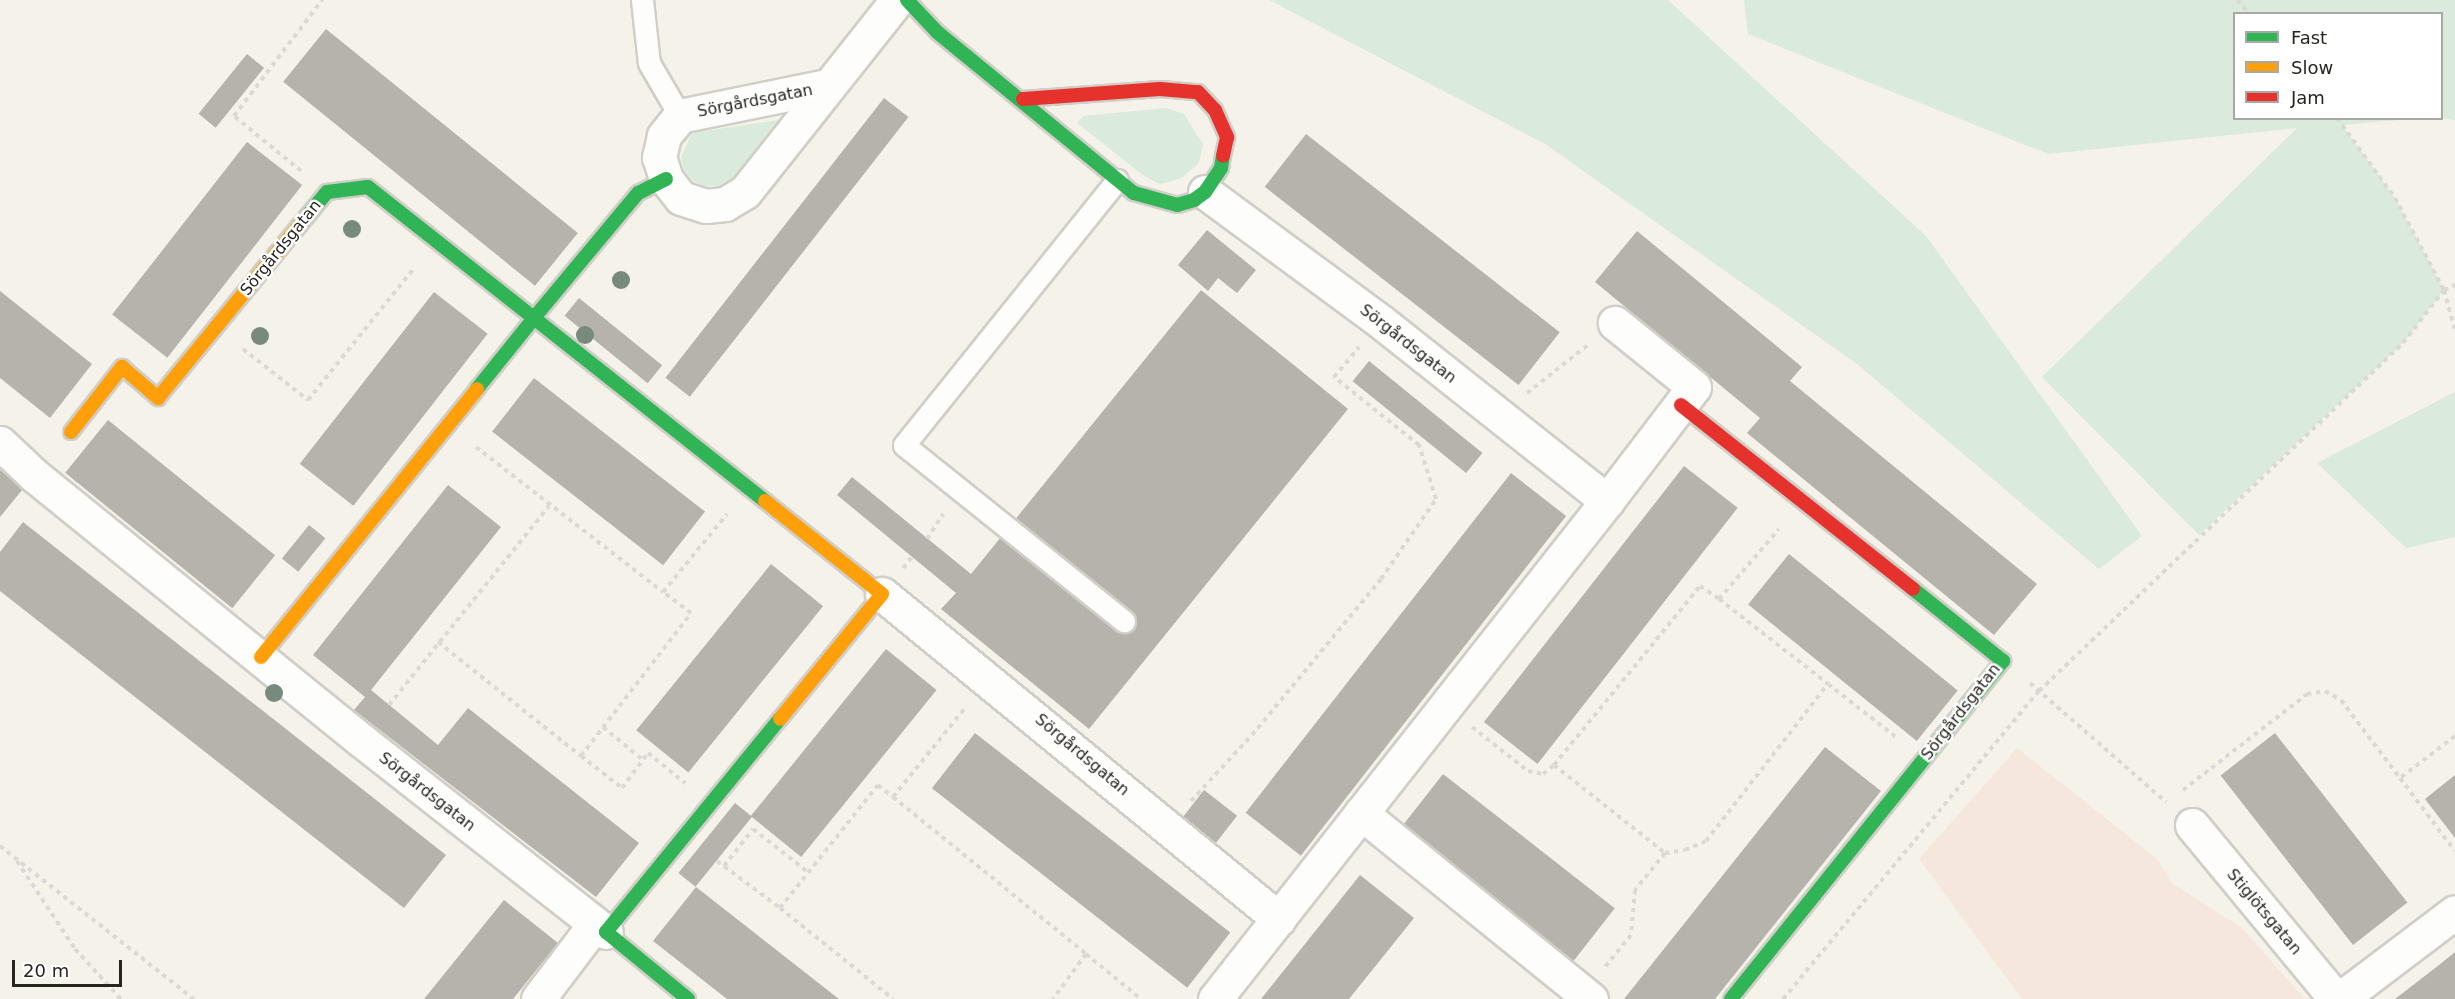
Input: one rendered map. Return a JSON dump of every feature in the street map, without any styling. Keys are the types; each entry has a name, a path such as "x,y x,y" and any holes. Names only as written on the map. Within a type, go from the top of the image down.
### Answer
{"street":[{"name":"Sörgårdsgatan","path":"827,86 680,116 664,136 659,157 666,179 681,198 706,206 725,204 745,192 897,0"},
{"path":"907,0 937,32 1023,99 1117,180 1141,196 1177,205 1205,192 1221,168 1227,137 1215,110 1198,92 1160,88 1023,99"},
{"path":"261,657 534,318 638,194 666,179"},
{"name":"Sörgårdsgatan","path":"71,432 122,366 158,398 327,192 368,187 989,679 1279,920"},
{"name":"Sörgårdsgatan","path":"1205,192 1380,321 1607,501"},
{"path":"1215,999 1694,387 1615,323"},
{"name":"Sörgårdsgatan","path":"1681,405 2003,661 1731,999"},
{"name":"Sörgårdsgatan","path":"0,443 35,476 688,999"},
{"path":"537,999 711,804 882,594"},
{"path":"1361,813 1588,996"},
{"name":"Stiglötsgatan","path":"2192,825 2338,999 2455,912"}],"lane":[{"path":"642,0 649,63 680,116"},
{"path":"1117,180 904,445 1124,621"}],"path":[{"path":"322,0 234,116 327,192"},
{"path":"2237,0 2247,12"},
{"path":"2338,120 2395,198 2444,290 2455,330"},
{"path":"216,327 308,400 436,240"},
{"path":"1783,999 2039,691 2403,343 2444,290 2455,285"},
{"path":"1167,827 1252,735 1381,579 1436,499 1419,445 1334,377 1380,321"},
{"path":"1499,415 1615,323"},
{"path":"448,425 549,506 691,613 581,756"},
{"path":"663,592 748,488"},
{"path":"1719,599 1802,501"},
{"path":"389,705 549,506"},
{"path":"1445,706 1528,771 1543,774 1554,765 1700,586 1925,759"},
{"path":"438,642 622,788 648,753 711,804"},
{"path":"893,797 989,679"},
{"path":"1588,996 1631,935 1635,890 1665,853 1685,850 1706,841 1828,684"},
{"path":"2039,691 2192,825"},
{"path":"2167,803 2307,694 2325,691 2341,700 2455,851"},
{"path":"603,728 643,760"},
{"path":"2400,778 2455,736"},
{"path":"1554,765 1665,853"},
{"path":"780,908 878,785 1141,999"},
{"path":"724,866 753,829 808,873"},
{"path":"0,846 194,999"},
{"path":"16,859 51,918 121,999"},
{"path":"717,861 780,908 893,999"},
{"path":"1053,999 1086,954"}],"shaded area":[{"path":"2017,748 2156,858 2173,884 2241,927 2305,999 2022,999 1919,859"}],"green space":[{"path":"1269,0 1668,0 1926,236 2142,536 2099,569 1857,364 1545,144"},
{"path":"1744,0 2455,0 2455,120 2443,118 2443,12 2233,12 2233,120 2398,120 2342,125 2395,198 2444,290 2403,343 2199,535 2042,377 2297,128 2048,154 1748,34"},
{"path":"1167,108 1184,114 1203,144 1199,163 1182,178 1160,184 1144,176 1077,123 1083,116"},
{"path":"778,120 734,177 717,186 703,186 693,181 684,169 681,158 692,133"},
{"path":"2455,392 2455,537 2406,548 2317,463"}],"building":[{"path":"326,29 578,233 535,286 283,82"},
{"path":"247,54 264,68 216,128 199,114"},
{"path":"884,98 908,117 690,397 665,378"},
{"path":"1306,134 1560,332 1518,385 1265,187"},
{"path":"247,142 302,185 167,358 112,315"},
{"path":"1207,230 1256,270 1237,293 1218,278 1208,291 1178,265"},
{"path":"1637,231 1802,367 1790,381 2037,584 1994,635 1747,433 1760,418 1595,282"},
{"path":"1201,290 1348,409 1089,729 941,609 956,593 837,495 852,477 971,574"},
{"path":"0,291 92,364 50,418 0,378"},
{"path":"434,292 488,334 353,506 300,464"},
{"path":"579,298 662,365 648,383 565,316"},
{"path":"1369,361 1482,453 1466,473 1353,381"},
{"path":"534,378 705,512 663,565 492,432"},
{"path":"108,420 275,555 232,608 65,473"},
{"path":"1684,466 1738,508 1537,764 1484,722"},
{"path":"0,470 23,489 0,517"},
{"path":"1511,473 1566,516 1301,856 1246,813"},
{"path":"448,485 501,527 371,690 438,745 468,708 639,843 596,897 354,710 365,697 313,655"},
{"path":"23,522 446,855 404,908 0,591 0,552"},
{"path":"309,525 325,538 298,572 282,558"},
{"path":"1789,554 1958,691 1917,741 1748,605"},
{"path":"771,564 823,606 688,772 636,730"},
{"path":"886,649 937,690 801,857 751,816"},
{"path":"975,733 1230,932 1187,988 932,788"},
{"path":"2275,733 2407,902 2353,945 2221,775"},
{"path":"1825,747 1881,791 1715,999 1624,999"},
{"path":"1443,774 1615,908 1573,962 1401,828"},
{"path":"2455,775 2455,838 2425,799"},
{"path":"1204,790 1237,816 1210,851 1177,825"},
{"path":"735,803 752,817 695,887 678,873"},
{"path":"1360,875 1414,918 1349,999 1261,999"},
{"path":"696,887 839,999 727,999 653,941"},
{"path":"504,900 558,943 513,999 424,999"},
{"path":"2455,952 2455,999 2395,999 2439,965"}],"traffic: fast":[{"path":"907,0 937,32 1134,193 1177,205 1194,200 1205,192 1221,168 1223,156"},
{"path":"666,179 638,193 534,318 765,501"},
{"path":"299,226 327,192 368,187 534,318 477,389"},
{"path":"1731,999 2003,661 1913,589"},
{"path":"688,999 606,932 780,719"}],"traffic: slow":[{"path":"71,432 122,367 158,398 299,226"},
{"path":"261,657 477,389"},
{"path":"765,501 882,594 780,719"}],"traffic: jam":[{"path":"1023,99 1160,89 1198,92 1215,110 1227,137 1223,156"},
{"path":"1681,405 1913,589"}]}
